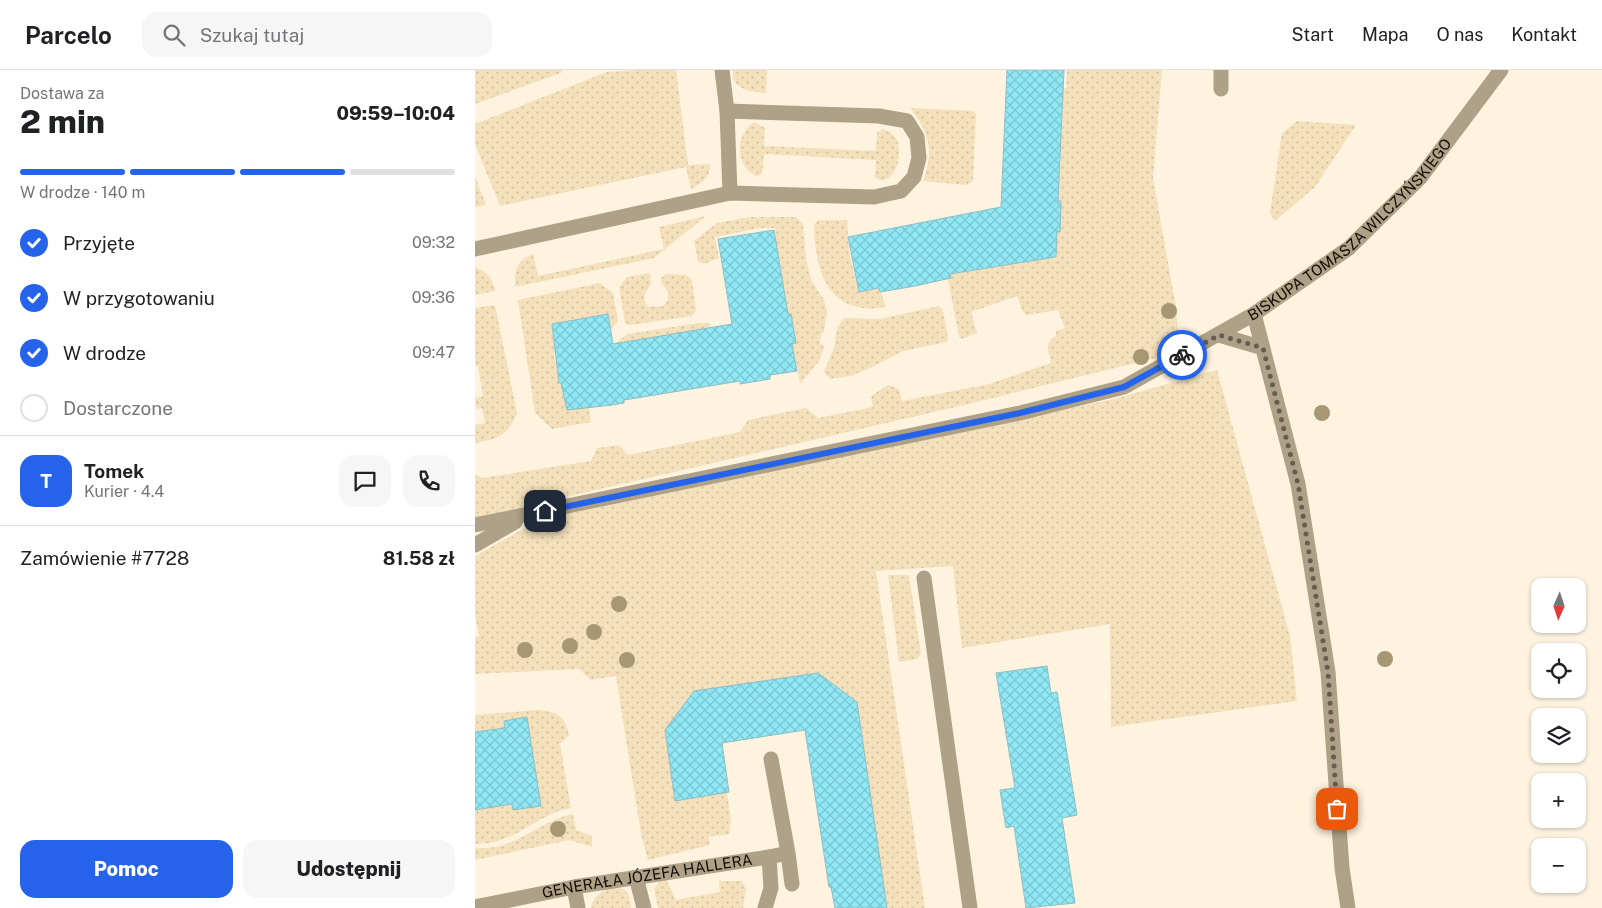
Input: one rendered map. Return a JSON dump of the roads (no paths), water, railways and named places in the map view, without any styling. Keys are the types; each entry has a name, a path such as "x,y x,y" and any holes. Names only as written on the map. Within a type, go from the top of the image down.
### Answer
{"street":[{"path":"722,70 727,111 730,192"},
{"path":"1221,70 1221,88"},
{"name":"BISKUPA TOMASZA WILCZYŃSKIEGO","path":"475,525 1020,413 1124,387 1254,314 1349,248 1420,178 1501,70"},
{"path":"475,249 730,192 874,198 901,191 914,177 919,158 917,137 907,121 879,116 727,111"},
{"path":"1254,314 1298,484 1328,672 1342,868 1348,908"},
{"path":"1219,335 1263,348"},
{"path":"475,545 527,515"},
{"path":"924,578 971,908"},
{"path":"771,759 792,884"},
{"path":"769,857 788,852"},
{"name":"GENERAŁA JÓZEFA HALLERA","path":"475,907 574,887 769,857 771,888 765,908"},
{"path":"637,877 644,908"},
{"path":"574,887 577,908"}]}
